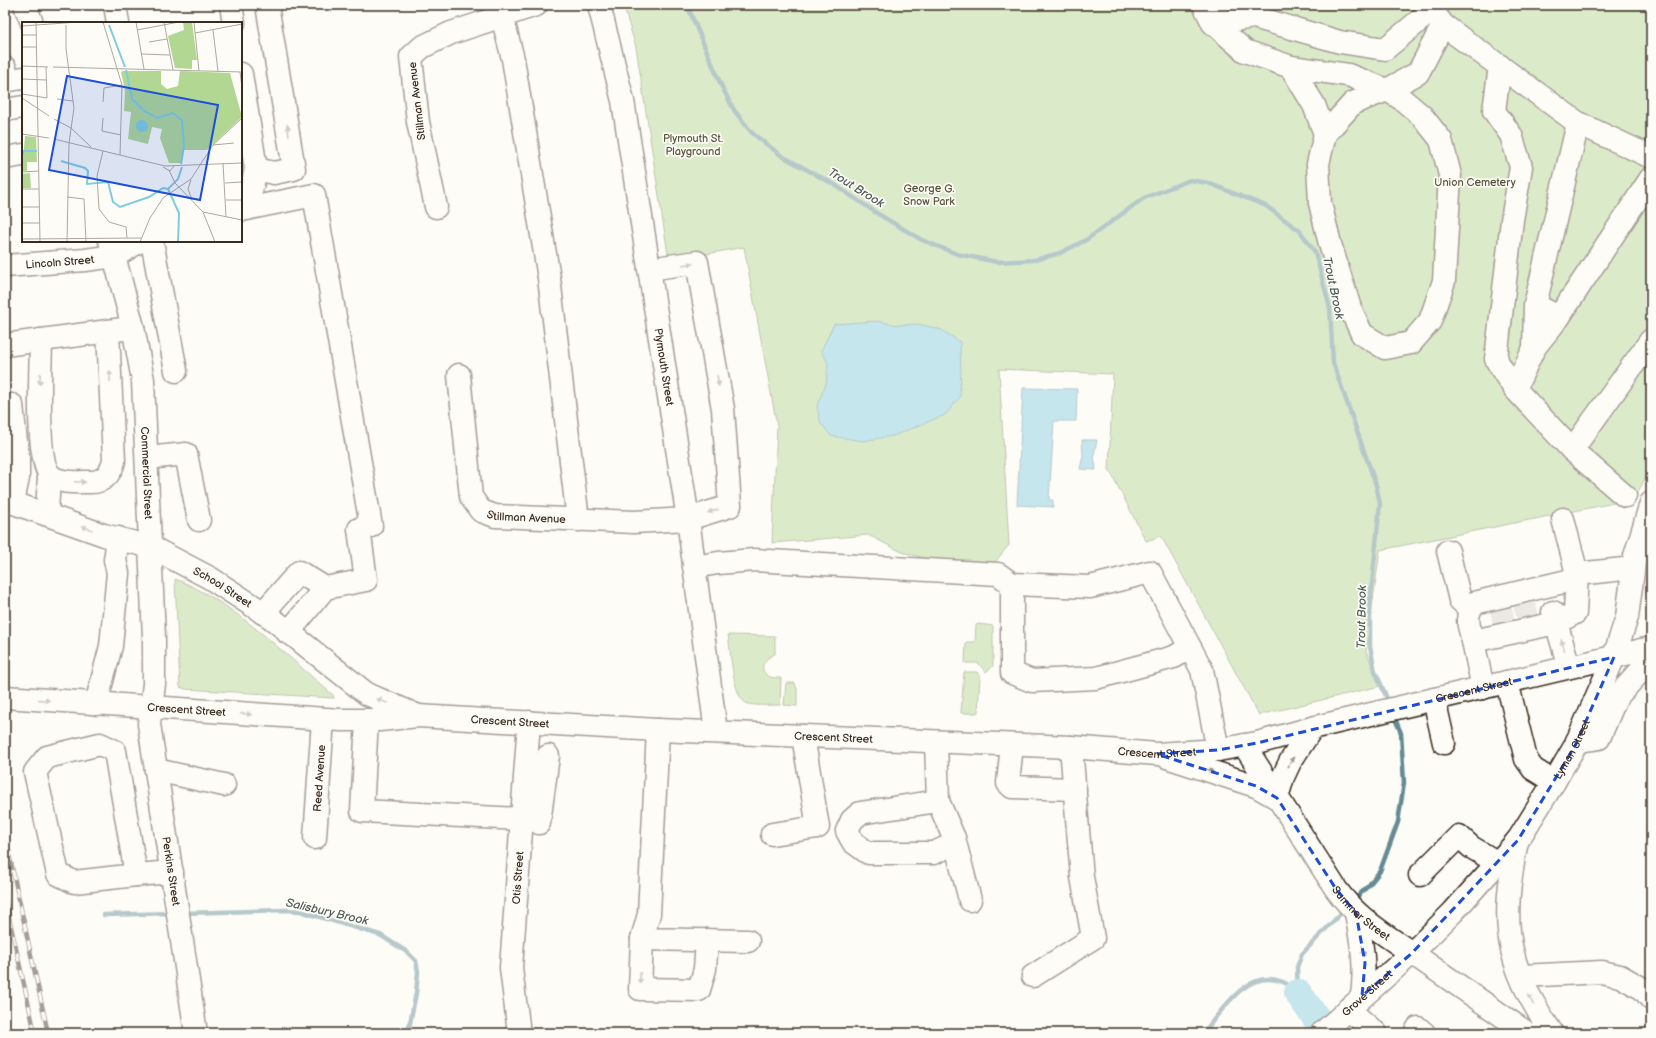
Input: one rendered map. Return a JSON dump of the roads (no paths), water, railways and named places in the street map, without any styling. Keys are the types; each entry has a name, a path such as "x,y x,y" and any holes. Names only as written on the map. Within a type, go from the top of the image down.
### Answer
{"main road":[{"path":"115,5 118,22"},
{"path":"231,5 234,22"},
{"path":"256,169 274,173 294,169 267,5"},
{"name":"Stillman Avenue","path":"436,207 418,122 411,57 422,47 451,33 536,5"},
{"name":"Plymouth Street","path":"599,5 623,102 688,519 716,732"},
{"path":"1212,11 1254,17 1340,42 1385,49 1435,13"},
{"path":"1212,11 1245,51 1291,67 1348,75 1387,90 1403,100 1422,116 1440,140 1450,175 1444,281 1430,321 1411,343 1385,348 1362,334 1350,308 1330,244 1320,203 1318,164 1325,134 1353,103 1387,90 1418,73 1435,13"},
{"path":"1435,13 1500,66 1578,123 1651,157"},
{"path":"502,16 514,67 549,278 578,520"},
{"path":"1500,66 1494,111 1511,135 1521,167 1512,220 1496,359 1515,389 1572,450 1626,496"},
{"path":"1291,67 1314,105 1325,134"},
{"path":"5,68 10,80 22,78"},
{"path":"242,80 256,169 244,210 314,195 371,526 359,529 366,580 325,588 288,632"},
{"path":"5,110 22,107"},
{"path":"1534,348 1535,305 1578,123"},
{"path":"5,158 22,155"},
{"path":"1515,389 1534,348 1559,317 1651,178"},
{"path":"113,248 136,242"},
{"path":"152,242 176,370"},
{"name":"Lincoln Street","path":"5,266 85,260 113,248"},
{"name":"Commercial Street","path":"113,248 133,327 143,380 155,658 151,708"},
{"name":"Stillman Avenue","path":"459,375 472,497 481,511 495,516 634,522 688,519 730,506 723,409 697,262 649,269"},
{"path":"1535,305 1559,317"},
{"path":"5,345 133,327"},
{"path":"49,475 63,481 92,482 100,481 112,470 114,461 108,331"},
{"path":"41,340 40,431 46,469 49,475 47,514"},
{"path":"1572,450 1651,340"},
{"path":"9,501 18,478 12,460 12,405"},
{"path":"147,458 186,454 199,520"},
{"name":"School Street","path":"9,501 104,535 151,547 210,578 263,613 367,694 418,716"},
{"name":"Lyman Street","path":"1412,953 1518,840 1554,782 1577,741 1614,657 1627,617 1651,503"},
{"path":"1563,519 1562,597 1570,667"},
{"path":"96,704 111,646 118,573 115,560 118,538"},
{"path":"1448,551 1460,600 1490,618 1526,610 1562,597 1640,558"},
{"path":"694,567 754,560 998,574 1012,584 1090,587 1150,572 1202,670 1218,750"},
{"path":"263,613 299,572 325,588"},
{"path":"1012,584 1012,673 1032,681 1096,678 1174,657 1190,648"},
{"path":"1490,618 1526,610 1562,597"},
{"path":"1483,688 1490,618"},
{"path":"1577,741 1599,738 1616,698 1646,665 1646,649"},
{"name":"Crescent Street","path":"5,697 323,719 367,720 418,716 658,730 1071,747 1157,754 1218,750 1244,745 1646,649"},
{"path":"1507,682 1526,759 1533,770 1554,782"},
{"path":"1423,702 1444,743"},
{"name":"Perkins Street","path":"151,708 150,724 156,770 196,1033"},
{"name":"Reed Avenue","path":"315,838 323,719"},
{"path":"367,720 362,811 531,821"},
{"name":"Otis Street","path":"519,1033 511,968 535,782 529,722"},
{"path":"1157,754 1256,786 1277,798 1283,777 1290,762 1312,728"},
{"path":"658,730 649,914 642,939 640,989 699,990 705,969 707,940"},
{"path":"772,834 818,827 804,736"},
{"path":"936,742 938,801 954,838 970,900"},
{"path":"136,875 115,751 100,744 47,757 35,772 58,874 74,882 172,872"},
{"path":"1012,745 1008,778 1008,784 1012,787 1074,788"},
{"name":"Summer Street","path":"1244,745 1336,889 1356,913 1388,938 1528,1033"},
{"path":"1033,976 1093,938 1082,877 1071,747"},
{"path":"535,782 548,756"},
{"path":"156,770 224,785"},
{"path":"938,801 860,813 852,820 847,831 853,842 868,853 934,853 949,846 954,838"},
{"path":"1420,875 1459,836 1471,847 1498,863"},
{"path":"1518,840 1511,875 1508,923 1512,950 1533,1004 1552,1033"},
{"path":"1356,913 1365,963 1365,976 1350,1007 1376,1033"},
{"path":"642,939 748,941"},
{"name":"Grove Street","path":"1322,1033 1412,953"},
{"path":"1521,976 1602,972 1620,976 1643,989 1651,999"},
{"path":"1415,1033 1418,1028 1424,1033"}],"water":[{"path":"876,321 899,325 919,324 942,330 960,342 960,397 945,415 893,436 863,441 831,436 820,422 817,405 826,384 828,363 821,351 834,324"},
{"path":"1023,388 1077,389 1076,421 1054,421 1049,500 1053,500 1053,507 1017,505"},
{"path":"1082,440 1097,440 1094,455 1096,470 1080,469 1083,455"}],"waterway":[{"name":"Trout Brook","path":"687,5 722,87 734,110 752,133 782,156 835,185 878,214 922,240 957,254 997,262 1034,260 1060,253 1086,240 1144,198 1190,180 1208,183 1266,206 1300,231 1315,252 1330,308 1333,363 1376,485 1380,503 1370,604 1370,647 1375,671 1389,703"},
{"name":"Trout Brook","path":"1353,901 1380,871 1398,822 1404,783 1401,733 1393,714"},
{"name":"Trout Brook","path":"1298,993 1297,967 1302,954 1345,909"},
{"name":"Salisbury Brook","path":"184,913 287,910 300,911 380,935 407,952 416,961 418,972 416,993 408,1033"},
{"name":"Salisbury Brook","path":"104,915 172,913"},
{"name":"Salisbury Brook","path":"1203,1033 1227,1003 1247,986 1258,981 1270,979 1283,982 1298,993"},
{"path":"1298,993 1327,1033"}],"tunnel":[{"path":"1523,600 1528,618"},
{"path":"1500,605 1504,623"}],"railway":[{"path":"5,835 48,1033"},
{"path":"5,900 35,1033"}],"park label":[{"name":"Plymouth St. Playground","path":"693,144"},
{"name":"Union Cemetery","path":"1475,182"},
{"name":"George G. Snow Park","path":"929,194"}]}
